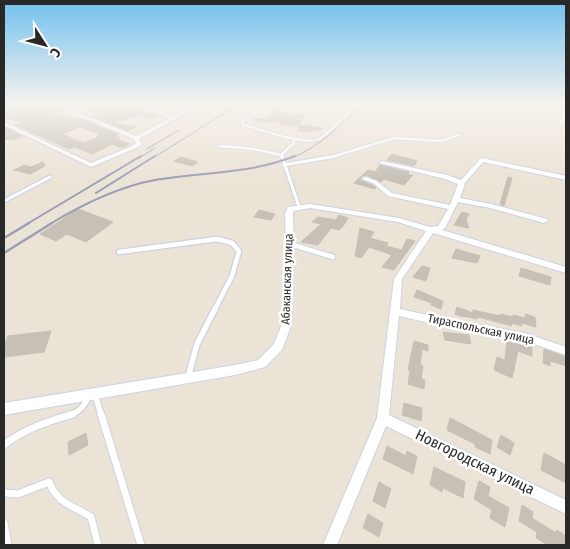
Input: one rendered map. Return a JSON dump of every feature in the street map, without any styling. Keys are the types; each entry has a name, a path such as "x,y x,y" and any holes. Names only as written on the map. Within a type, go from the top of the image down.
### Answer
{"street":[{"path":"17,130 91,165 139,144 136,138 115,130"},
{"path":"136,138 152,130"},
{"path":"431,229 441,228 452,208 462,183 482,160 566,178"},
{"path":"382,163 448,177 462,183"},
{"path":"365,179 375,182 390,195 452,208"},
{"path":"455,199 491,206 544,221"},
{"path":"298,207 310,206 366,213 431,229 566,270"},
{"name":"Абаканская улица","path":"4,409 260,364 278,347 286,326 290,244 289,214 291,209 298,207"},
{"path":"330,545 383,418 398,280 431,229"},
{"name":"Тираспольская улица","path":"394,311 451,324 525,336 566,351"},
{"name":"Новгородская улица","path":"383,418 566,507"}],"lane":[{"path":"259,130 294,140 320,139 330,130"},
{"path":"284,166 339,156 394,138 440,141 459,135"},
{"path":"281,155 294,143 294,140"},
{"path":"219,146 254,149 281,155"},
{"path":"281,155 298,207"},
{"path":"4,201 50,177"},
{"path":"119,252 217,239 232,242 239,251 232,276 197,344 188,378"},
{"path":"290,244 333,257"},
{"path":"4,445 14,437 76,413 93,394"},
{"path":"93,394 141,545"},
{"path":"4,493 18,494 49,482 53,494 58,500 82,510 91,517 98,545"},
{"path":"4,523 8,545"}],"building":[{"path":"4,130 9,130 23,136 13,140 4,139"},
{"path":"25,130 73,130 62,134 83,143 100,137 97,136 100,134 87,130 107,130 118,134 114,136 120,138 118,140 130,144 122,148 112,144 92,154 75,147 69,149"},
{"path":"298,130 319,130 304,132"},
{"path":"392,154 417,161 414,166 387,160"},
{"path":"181,157 198,162 192,166 174,161"},
{"path":"43,162 45,166 30,174 14,170 24,165 31,167"},
{"path":"380,165 409,172 408,175 413,175 404,185 384,179 381,182 366,175 361,177 360,180 372,185 375,189 354,183 368,170 375,172"},
{"path":"508,177 512,178 504,206 500,204"},
{"path":"78,209 113,222 86,242 67,234 56,241 40,234"},
{"path":"259,210 275,214 271,220 254,217"},
{"path":"462,212 469,214 466,220 469,228 454,225"},
{"path":"339,215 348,218 344,225 339,230 331,228 318,245 301,242 321,224 312,222 318,217 336,220"},
{"path":"360,228 374,232 370,238 388,243 386,246 402,250 407,239 415,241 394,270 382,267 392,255 369,247 361,258 355,256"},
{"path":"456,249 480,256 477,263 452,258"},
{"path":"422,266 430,268 426,281 413,277"},
{"path":"521,268 551,277 550,285 519,276"},
{"path":"417,290 443,301 441,309 431,305 432,303 414,297"},
{"path":"457,307 473,313 473,310 500,316 500,314 526,318 525,314 535,317 536,327 522,323 522,326 511,323 512,326 478,317 477,319 463,317 455,314"},
{"path":"51,331 44,352 4,357 4,346 8,336"},
{"path":"443,332 469,335 471,344 445,340"},
{"path":"507,340 532,346 532,356 518,351 512,378 494,370 497,357 505,360"},
{"path":"414,341 428,345 428,351 422,349 420,365 423,366 421,379 425,380 424,389 408,384 410,370 408,370"},
{"path":"544,349 566,357 566,366 550,361 550,366 543,363"},
{"path":"404,403 422,408 421,421 402,415"},
{"path":"450,418 492,440 490,454 447,430"},
{"path":"86,433 88,445 69,455 68,442"},
{"path":"501,435 514,443 510,455 497,447"},
{"path":"387,446 406,456 407,451 417,456 413,474 383,459"},
{"path":"544,453 566,465 566,483 541,470"},
{"path":"434,467 465,482 463,498 443,488 442,492 430,485"},
{"path":"479,481 490,487 488,496 509,508 505,527 490,518 492,510 474,499"},
{"path":"379,482 391,489 385,508 373,501"},
{"path":"522,505 533,512 532,518 556,533 557,530 566,536 566,545 548,545 536,538 537,532 519,521"},
{"path":"368,514 383,523 379,537 363,528"}],"railway":[{"path":"147,149 179,130"},
{"path":"153,158 198,130"},
{"path":"292,158 312,147 335,130"},
{"path":"139,158 155,148"},
{"path":"27,224 141,156"},
{"path":"96,193 155,156"},
{"path":"50,224 101,197 141,183 261,166 295,156"},
{"path":"4,238 29,223"},
{"path":"4,253 52,223"}]}
